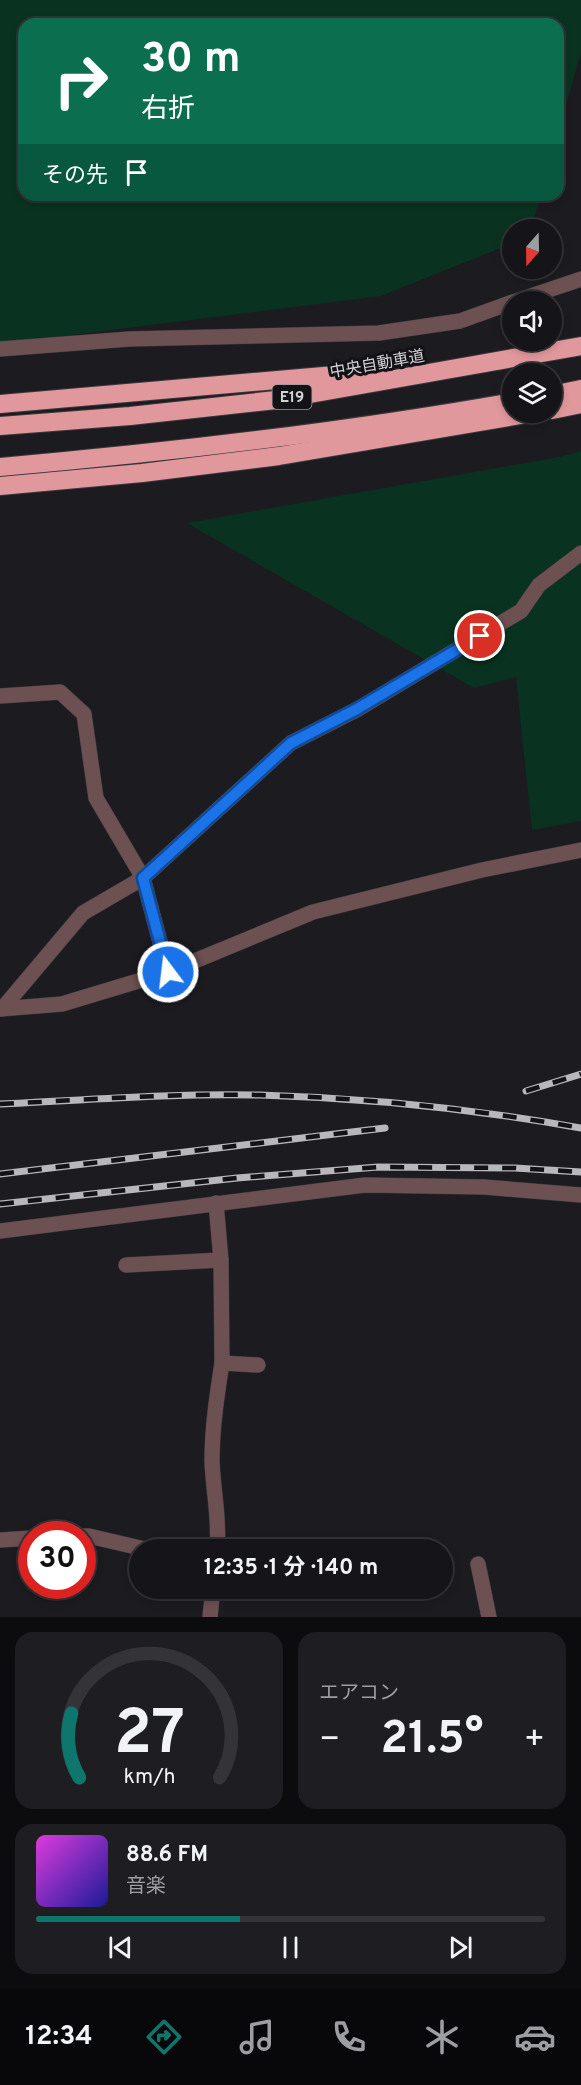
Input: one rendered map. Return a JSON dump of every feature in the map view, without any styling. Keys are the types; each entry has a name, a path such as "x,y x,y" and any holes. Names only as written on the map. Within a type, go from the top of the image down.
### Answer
{"highway":[{"name":"中央自動車道","path":"0,426 130,416 276,400 581,346"},
{"path":"0,404 507,360"},
{"path":"562,393 581,389"},
{"name":"E19","path":"0,467 133,456 420,418 502,404"},
{"path":"562,408 581,404"},
{"path":"0,486 142,473 279,456 502,418"}],"street":[{"path":"546,291 581,279"},
{"path":"0,349 129,339 379,333 460,321 502,306"},
{"path":"1,1009 83,913 143,878 291,743 357,709 521,611 539,585 581,553"},
{"path":"0,696 60,692 84,714 96,798 143,878 168,972"},
{"path":"1,1009 62,1004 168,972 313,912 482,870 581,850"},
{"path":"0,1231 365,1185 484,1187 581,1195"},
{"path":"216,1203 221,1260 222,1363 216,1401 213,1461 218,1539"},
{"path":"126,1265 221,1260"},
{"path":"222,1363 258,1365"},
{"path":"96,1538 129,1545"},
{"path":"0,1540 18,1539"},
{"path":"478,1564 489,1617"},
{"path":"210,1617 212,1599"}],"green space":[{"path":"0,0 581,0 581,52 564,113 564,18 18,18 18,201 539,201 534,219 502,219 502,247 381,296 0,344"},
{"path":"581,451 581,821 532,830 516,677 474,688 187,523 559,457"}],"railway":[{"path":"526,1091 581,1074"},
{"path":"0,1104 195,1095 300,1096 501,1115 581,1128"},
{"path":"0,1174 385,1128"},
{"path":"0,1204 237,1178 378,1167 515,1168 581,1172"}],"route":[{"path":"168,972 143,878 291,743 357,709 480,636"}]}
